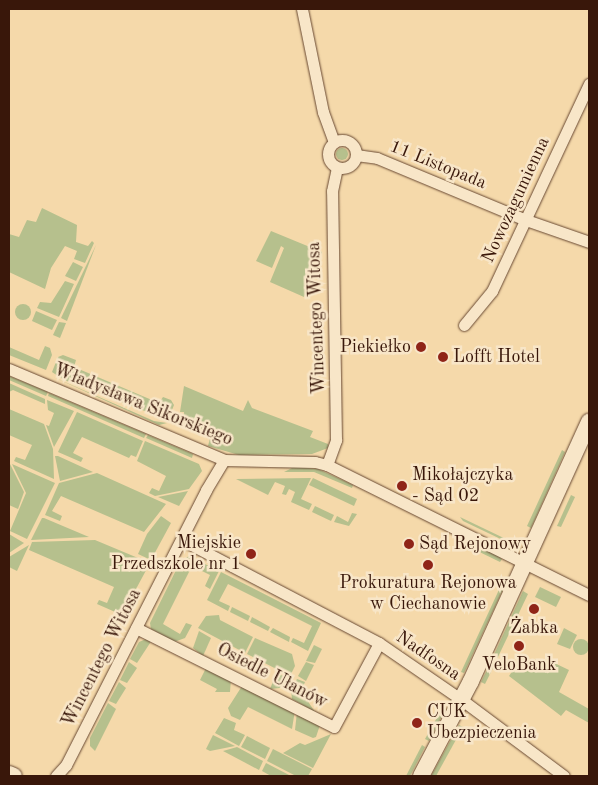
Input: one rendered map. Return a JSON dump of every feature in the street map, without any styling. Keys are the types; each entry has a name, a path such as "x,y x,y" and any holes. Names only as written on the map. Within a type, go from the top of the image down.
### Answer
{"street":[{"path":"302,9 323,112 334,142 328,153 328,160 337,168 352,164 356,155 349,142 334,142"},
{"name":"Nowozagumienna","path":"464,325 492,291 589,84"},
{"name":"11 Listopada","path":"356,155 377,158 526,220 589,242"},
{"name":"Wincentego Witosa","path":"327,465 336,440 332,191 337,168"},
{"name":"Władysława Sikorskiego","path":"9,369 224,460 315,462 327,465 589,595"},
{"path":"421,776 462,700 589,422"},
{"name":"Wincentego Witosa","path":"56,776 66,771 136,628 224,460"},
{"name":"Nadfosna","path":"182,540 379,643 462,700 564,776"},
{"name":"Osiedle Ułanów","path":"136,628 334,727 379,643"},
{"path":"9,774 14,776"}],"green space":[{"path":"342,148 348,154 342,160 336,154"},
{"path":"42,208 77,225 76,242 88,246 92,241 94,243 85,263 74,259 77,251 65,246 51,268 45,289 9,272 9,234 19,237 27,220 36,222"},
{"path":"271,231 322,252 304,297 270,282 284,248 281,246 272,268 256,261"},
{"path":"96,245 67,321 61,318"},
{"path":"73,262 83,267 76,281 65,276"},
{"path":"65,281 74,284 59,317 37,308 40,302 51,303"},
{"path":"23,304 31,312 23,320 15,312"},
{"path":"36,311 57,320 52,330 32,321"},
{"path":"59,322 66,323 60,338 53,335"},
{"path":"45,346 50,348 52,355 46,370 9,355 9,347 39,360"},
{"path":"63,355 76,360 74,367 159,403 163,397 171,400 174,405 168,420 64,380 52,372 58,357"},
{"path":"9,376 48,392 46,396 9,380"},
{"path":"51,376 154,421 167,423 159,425"},
{"path":"9,383 45,399 45,404 13,390 9,392"},
{"path":"184,386 243,411 248,400 252,408 313,431 310,437 328,444 328,448 312,454 239,455 208,446 210,438 183,426 184,412 180,412"},
{"path":"49,393 146,434 144,438 48,396"},
{"path":"47,400 74,411 54,447 46,425 49,426 54,413 48,410"},
{"path":"9,409 44,424 53,449 54,479 14,461 16,457 25,460 32,445 9,435"},
{"path":"77,412 143,441 136,457 131,455 129,458 82,437 73,453 83,458 81,462 58,452"},
{"path":"148,435 193,454 192,458 146,438"},
{"path":"145,441 199,464 202,471 189,489 155,496 149,493 152,488 159,491 166,476 137,461"},
{"path":"562,450 565,452 531,528 527,526"},
{"path":"55,456 58,456 93,472 60,481"},
{"path":"9,462 24,492 18,509 9,505"},
{"path":"12,464 55,483 27,539 10,531 26,493"},
{"path":"294,467 318,469 353,485 352,488 314,472 284,472"},
{"path":"97,473 166,504 144,532 61,496 52,511 62,516 60,521 45,515 59,483"},
{"path":"311,478 301,499 312,504 309,510 291,502 295,492 289,489 286,495 282,494 285,486 275,482 268,495 236,479"},
{"path":"313,478 357,499 354,506 309,485"},
{"path":"188,491 179,506 158,497"},
{"path":"571,495 575,497 561,527 557,526"},
{"path":"315,506 334,515 331,521 312,512"},
{"path":"352,513 357,514 349,526 334,522 337,516 348,522"},
{"path":"161,516 171,523 151,560 138,554 147,534"},
{"path":"460,517 510,541 509,543 463,521"},
{"path":"42,518 44,518 89,537 31,540"},
{"path":"9,534 24,543 9,553"},
{"path":"462,538 496,554 502,559 500,562 459,542"},
{"path":"95,540 150,563 122,615 97,604 99,600 107,603 114,587 29,550 32,542"},
{"path":"29,545 17,571 9,567 9,557"},
{"path":"189,556 219,571 210,589 205,586 210,575 192,566 163,624 180,634 186,623 192,625 185,638 174,642 151,629 150,623 180,562"},
{"path":"221,572 321,623 308,651 291,642 293,638 304,643 312,626 228,584 219,601 230,606 228,611 207,600"},
{"path":"503,581 506,583 464,673 461,672"},
{"path":"540,587 561,597 556,607 535,597"},
{"path":"523,591 528,594 497,659 493,657"},
{"path":"232,607 250,616 248,621 230,612"},
{"path":"219,615 220,620 253,637 245,653 198,628 206,616"},
{"path":"252,617 270,627 268,631 250,622"},
{"path":"273,628 290,637 289,642 270,632"},
{"path":"564,628 577,635 570,649 557,644"},
{"path":"199,631 211,638 203,656 193,648"},
{"path":"255,638 292,654 295,666 290,676 247,654"},
{"path":"146,639 152,640 137,663 130,659 139,642"},
{"path":"581,639 587,641 589,647 587,653 581,655 575,653 573,647 575,641"},
{"path":"314,645 322,649 315,663 306,661"},
{"path":"535,659 545,664 548,660 569,670 559,692 589,709 589,723 566,710 561,716 509,676 517,664 530,670"},
{"path":"129,662 137,668 127,683 120,680"},
{"path":"306,662 314,665 306,681 298,676"},
{"path":"491,662 495,664 485,684 481,682"},
{"path":"207,666 231,679 230,692 215,692 217,689 200,680"},
{"path":"277,672 286,678 280,688 270,689"},
{"path":"297,679 305,682 299,696 307,700 315,712 292,699 291,690"},
{"path":"119,682 126,688 116,704 109,701"},
{"path":"242,686 295,710 292,729 248,707 240,720 231,716 228,708"},
{"path":"108,703 116,709 95,751 90,746 90,738"},
{"path":"297,712 320,725 316,737 313,738 295,730"},
{"path":"439,714 442,716 429,741 425,739"},
{"path":"224,718 236,723 234,730 245,735 239,746 215,733"},
{"path":"459,725 463,727 436,776 431,776"},
{"path":"331,734 313,768 283,753 300,743 305,745"},
{"path":"213,735 235,746 210,751 206,749"},
{"path":"247,736 270,748 265,759 241,747"},
{"path":"422,745 425,747 410,776 406,776"},
{"path":"237,747 263,761 259,770 223,751"},
{"path":"273,749 312,769 308,776 296,776 267,761"},
{"path":"266,763 291,776 271,776 262,771"}],"place":[{"name":"Piekiełko","path":"421,347"},
{"name":"Lofft Hotel","path":"443,357"},
{"name":"Mikołajczyka - Sąd 02","path":"402,486"},
{"name":"Sąd Rejonowy","path":"409,544"},
{"name":"Miejskie Przedszkole nr 1","path":"251,554"},
{"name":"Prokuratura Rejonowa w Ciechanowie","path":"428,565"},
{"name":"Żabka","path":"534,609"},
{"name":"VeloBank","path":"519,646"},
{"name":"CUK Ubezpieczenia","path":"417,723"}]}
